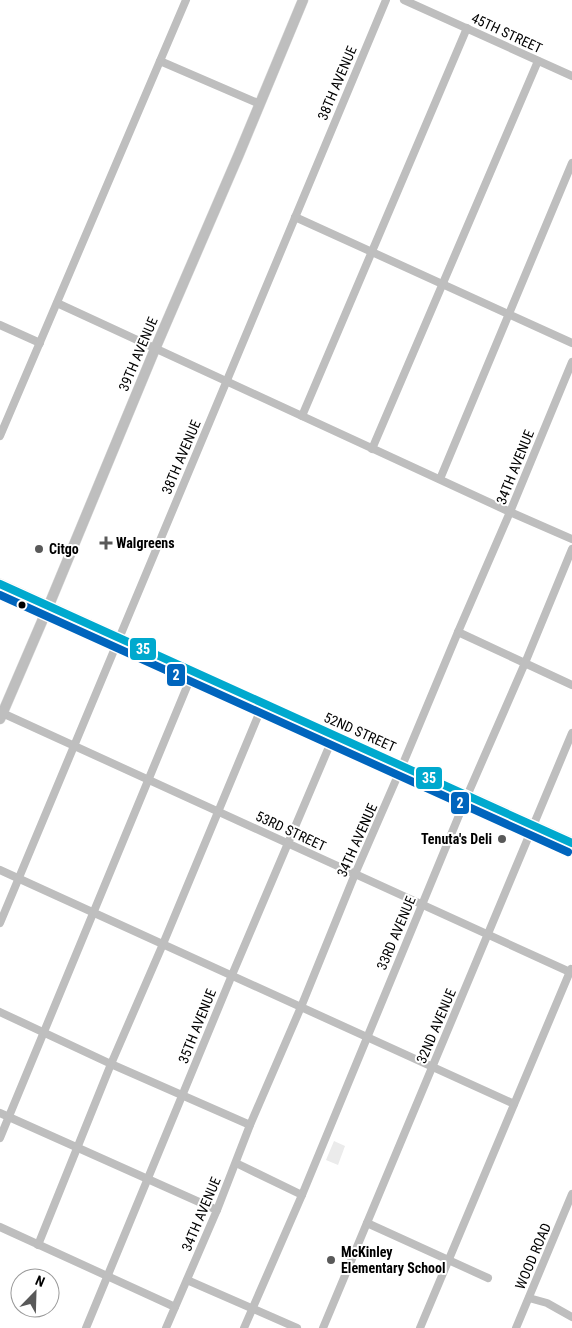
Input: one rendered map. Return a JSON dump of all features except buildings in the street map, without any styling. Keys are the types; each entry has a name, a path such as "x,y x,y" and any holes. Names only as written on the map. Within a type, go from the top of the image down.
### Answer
{"main road":[{"name":"39TH AVENUE","path":"1,714 49,605 154,349 236,163 303,0"},
{"name":"52ND STREET","path":"0,584 572,843"}],"street":[{"path":"0,436 186,0"},
{"name":"38TH AVENUE","path":"0,923 386,0"},
{"name":"45TH STREET","path":"404,0 572,76"},
{"path":"302,416 467,28"},
{"path":"160,60 260,104"},
{"path":"372,449 538,61"},
{"path":"440,479 572,163"},
{"path":"295,217 572,343"},
{"path":"57,303 372,449 572,539"},
{"path":"0,325 40,343"},
{"name":"34TH AVENUE","path":"166,1328 217,1210 250,1125 301,1007 355,874 572,362"},
{"name":"33RD AVENUE","path":"244,1328 302,1195 467,796 572,549"},
{"path":"458,632 572,685"},
{"path":"0,1138 193,672"},
{"path":"38,1245 262,704"},
{"name":"53RD STREET","path":"1,714 571,970"},
{"name":"32ND AVENUE","path":"323,1328 572,734"},
{"name":"35TH AVENUE","path":"86,1328 232,975 334,735"},
{"path":"0,870 514,1104"},
{"path":"420,1328 571,970"},
{"path":"0,1012 250,1125"},
{"path":"0,1113 217,1210"},
{"path":"236,1163 302,1195"},
{"name":"WOOD ROAD","path":"516,1328 572,1194"},
{"path":"367,1224 488,1278"},
{"path":"0,1227 175,1307"},
{"path":"187,1280 297,1328"},
{"path":"529,1298 547,1303 572,1317"}],"shaded area":[{"path":"334,1141 345,1146 338,1165 326,1160"}],"transit line":[{"name":"35","path":"0,584 572,843"},
{"name":"2","path":"0,595 568,852"}],"place":[{"name":"Walgreens","path":"106,543"},
{"name":"Citgo","path":"39,549"},
{"name":"Tenuta's Deli","path":"502,839"},
{"name":"McKinley Elementary School","path":"331,1260"}]}
